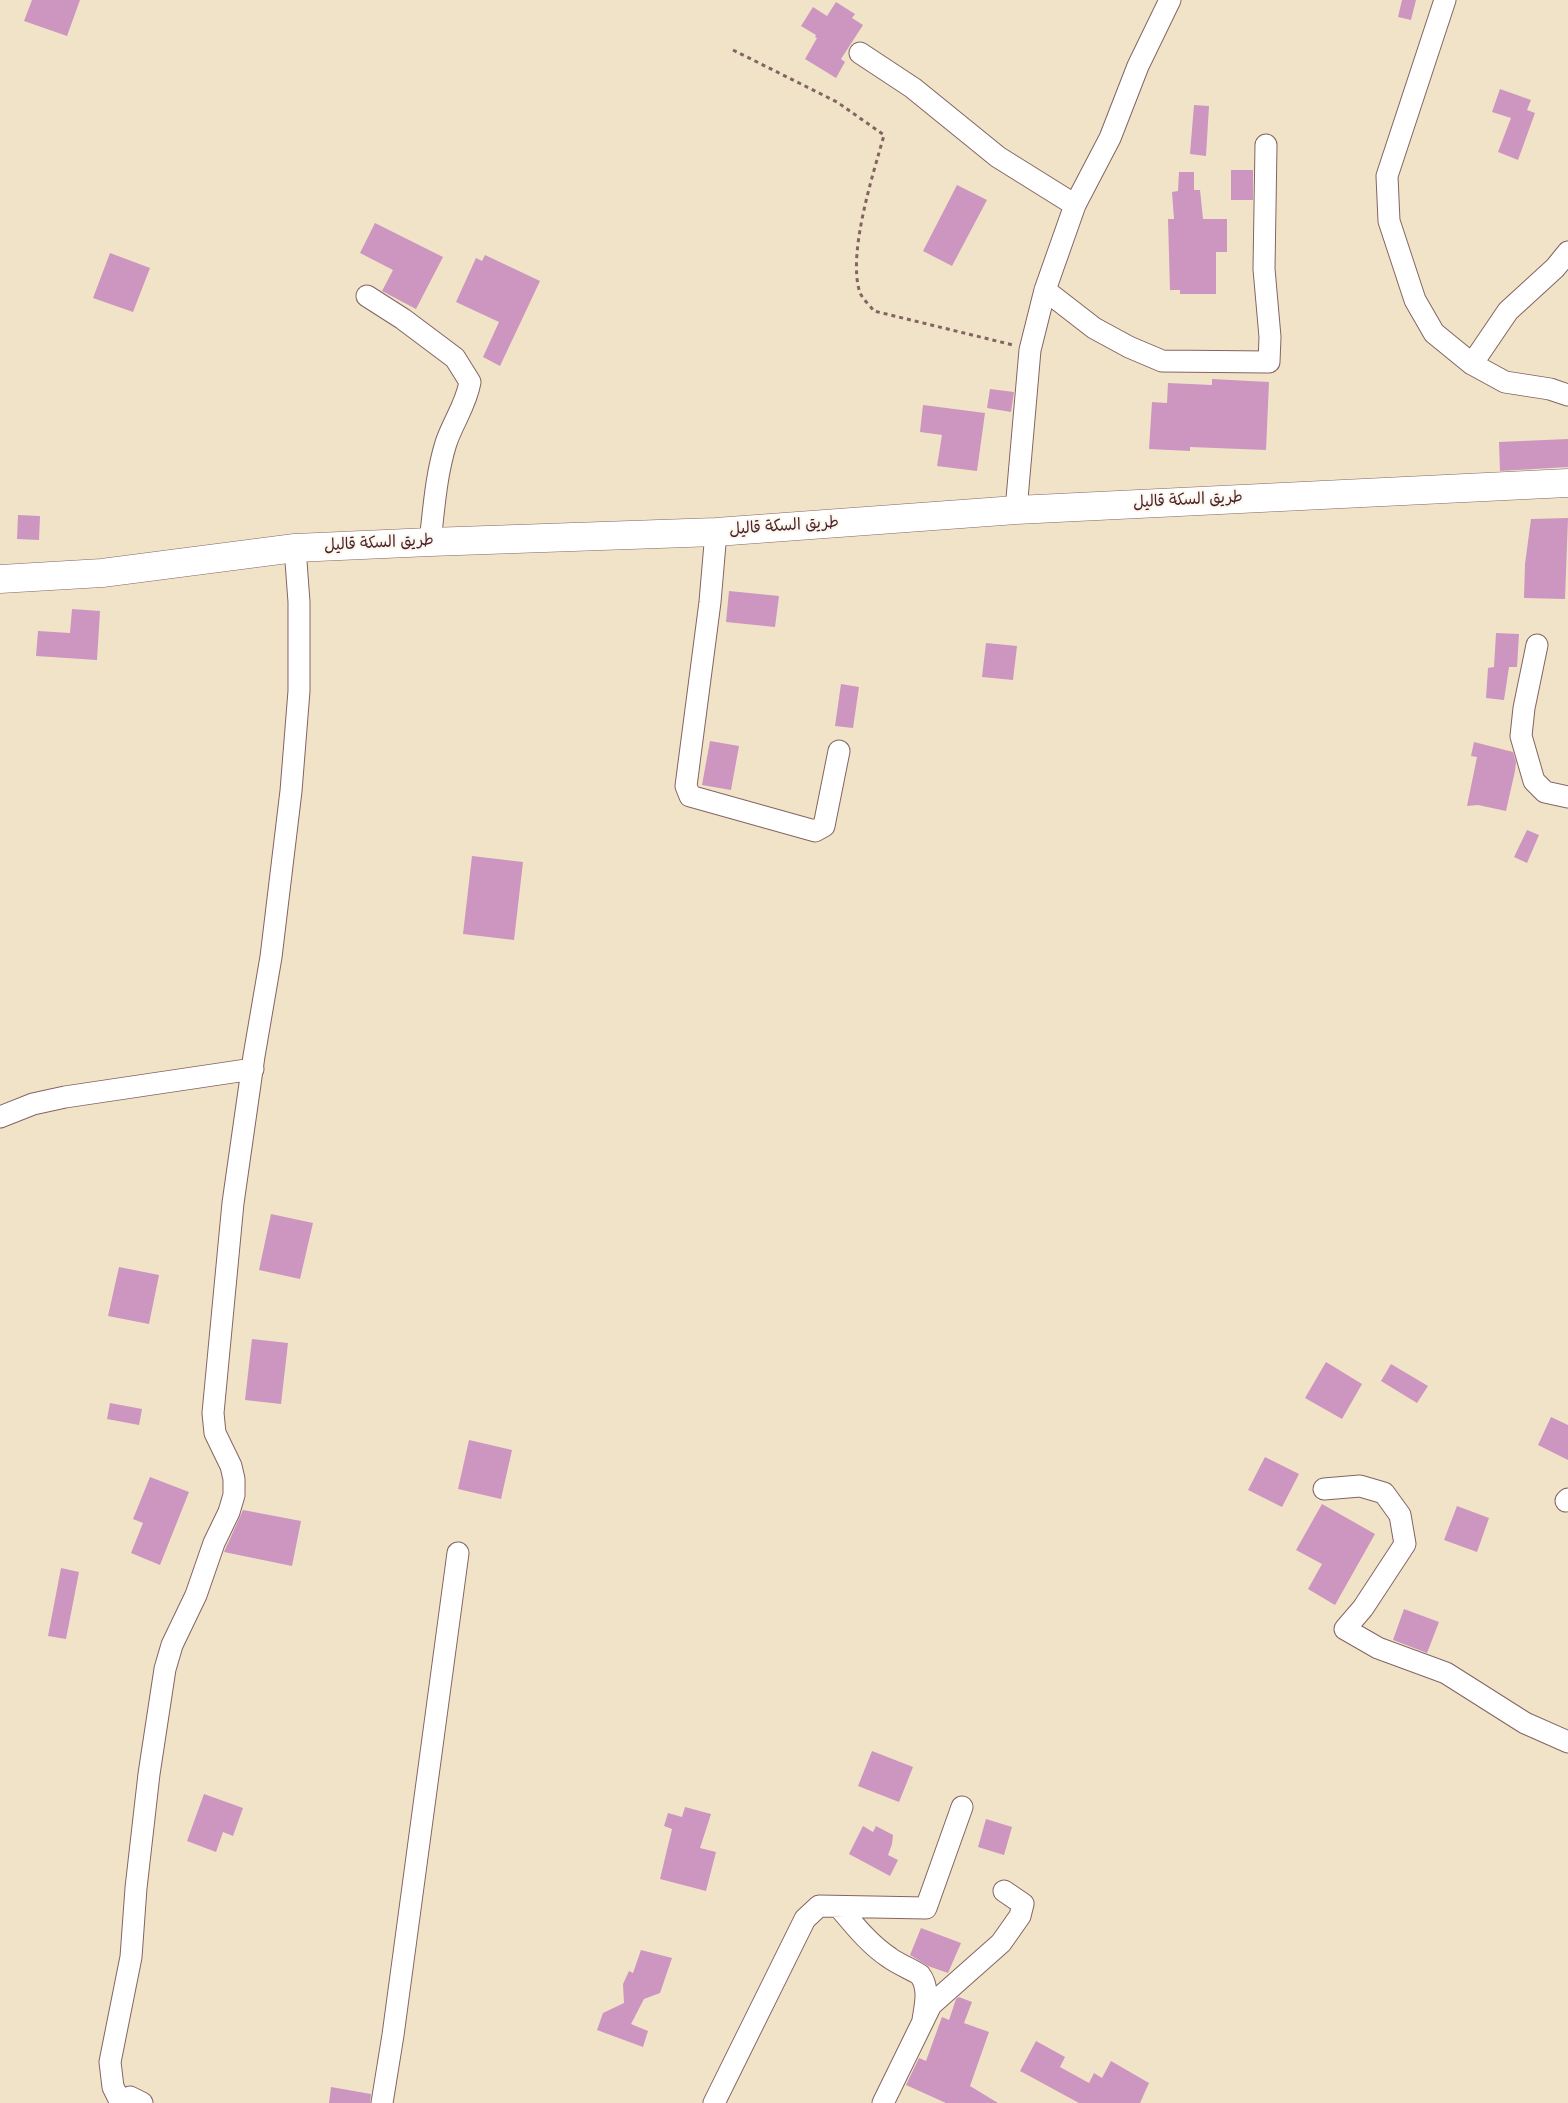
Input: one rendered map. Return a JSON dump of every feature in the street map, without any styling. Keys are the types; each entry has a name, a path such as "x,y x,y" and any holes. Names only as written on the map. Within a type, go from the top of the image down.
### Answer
{"main road":[{"name":"طريق السكة قاليل","path":"0,579 102,573 295,548 716,532 1016,510 1568,483"}],"street":[{"path":"1016,510 1030,350 1044,290 1075,205 1110,138 1138,66 1170,0"},
{"path":"1444,0 1386,176 1389,221 1415,300 1434,333 1472,364 1505,382 1550,389 1568,395"},
{"path":"860,53 913,88 998,157 1075,205"},
{"path":"1044,290 1094,328 1129,347 1162,361 1269,362 1270,337 1264,270 1266,146"},
{"path":"1472,364 1508,311 1555,268 1568,252"},
{"path":"367,296 403,319 455,358 470,382 467,398 447,442 438,476 430,542"},
{"path":"716,532 710,602 686,786 690,796 815,831 824,826 839,751"},
{"path":"130,2102 113,2087 110,2062 131,1957 136,1888 165,1669 172,1645 196,1595 214,1542 229,1512 234,1495 234,1480 231,1466 215,1433 213,1414 233,1203 272,957 292,773 299,691 299,602 295,548"},
{"path":"1537,645 1524,708 1521,736 1534,781 1545,792 1568,797"},
{"path":"0,1118 33,1104 65,1097 253,1069"},
{"path":"1324,1490 1360,1486 1384,1493 1400,1515 1405,1544 1363,1608 1345,1629 1378,1648 1446,1673 1525,1723 1568,1742"},
{"path":"382,2103 394,2035 458,1553"},
{"path":"714,2103 805,1919 819,1906 926,1908 962,1808"},
{"path":"883,2103 931,2006 1000,1943 1020,1916 1023,1904 1004,1892"},
{"path":"839,1907 873,1945 902,1966 919,1974 925,1984 926,1999 922,2025"}],"path":[{"path":"733,50 837,102 884,134 865,204 856,263 860,294 874,311 1030,350"}],"building":[{"path":"32,0 80,0 67,36 24,21"},
{"path":"1402,0 1416,0 1411,20 1398,17"},
{"path":"836,2 855,14 852,18 863,25 841,59 845,62 836,78 805,59 817,38 815,37 816,35 801,26 813,7 827,16"},
{"path":"1500,89 1531,100 1527,110 1535,113 1518,160 1498,152 1511,118 1492,112"},
{"path":"1194,105 1209,106 1206,156 1190,154"},
{"path":"1231,170 1253,170 1253,200 1231,200"},
{"path":"1179,172 1194,172 1194,190 1200,190 1203,219 1227,219 1227,252 1216,252 1216,294 1180,294 1180,290 1170,290 1168,219 1174,219 1172,192 1178,191"},
{"path":"957,185 987,200 952,266 923,251"},
{"path":"375,223 443,257 416,309 382,291 393,270 360,253"},
{"path":"110,253 150,268 133,312 93,298"},
{"path":"485,255 540,281 500,366 483,357 499,322 456,302 476,258 482,261"},
{"path":"1212,379 1269,382 1266,450 1190,447 1190,451 1149,449 1152,402 1167,403 1168,383 1212,385"},
{"path":"990,389 1014,392 1011,412 987,408"},
{"path":"923,405 985,413 977,471 937,466 942,435 920,432"},
{"path":"1568,439 1568,467 1500,471 1499,442"},
{"path":"18,515 40,516 39,540 17,539"},
{"path":"1568,518 1565,599 1524,598 1525,564 1531,519"},
{"path":"729,591 779,596 775,627 726,622"},
{"path":"72,609 100,611 97,660 36,656 38,631 70,633"},
{"path":"1496,633 1519,634 1517,667 1509,667 1504,700 1486,698 1488,668 1494,667"},
{"path":"986,643 1017,646 1013,680 982,677"},
{"path":"841,684 859,687 853,728 835,726"},
{"path":"710,741 739,746 731,790 702,785"},
{"path":"1474,742 1513,752 1516,762 1515,771 1506,811 1478,805 1467,806 1477,757 1471,756"},
{"path":"1527,830 1539,835 1527,863 1514,857"},
{"path":"472,856 523,862 514,940 463,934"},
{"path":"271,1214 313,1223 300,1279 259,1270"},
{"path":"119,1267 159,1275 149,1324 108,1316"},
{"path":"252,1339 288,1343 281,1404 245,1400"},
{"path":"1326,1362 1362,1384 1342,1419 1305,1398"},
{"path":"1391,1364 1428,1386 1417,1403 1381,1381"},
{"path":"110,1403 142,1409 139,1425 107,1419"},
{"path":"1551,1417 1568,1425 1568,1460 1538,1445"},
{"path":"469,1440 512,1450 501,1499 458,1489"},
{"path":"1265,1457 1299,1474 1282,1507 1248,1490"},
{"path":"150,1477 189,1492 160,1565 131,1553 143,1523 133,1519"},
{"path":"1322,1504 1375,1534 1335,1605 1308,1589 1322,1564 1296,1550"},
{"path":"1457,1506 1489,1518 1477,1552 1444,1540"},
{"path":"243,1510 301,1521 292,1566 224,1552"},
{"path":"61,1568 79,1572 66,1639 48,1636"},
{"path":"1404,1609 1439,1622 1427,1653 1393,1640"},
{"path":"872,1751 913,1767 899,1802 858,1786"},
{"path":"204,1794 243,1808 233,1836 223,1832 216,1852 187,1841"},
{"path":"685,1807 711,1814 700,1848 716,1852 706,1891 660,1879 672,1829 664,1826 668,1813 682,1817"},
{"path":"986,1819 1012,1827 1004,1855 978,1847"},
{"path":"863,1826 873,1832 876,1826 893,1835 888,1855 898,1860 890,1876 849,1854"},
{"path":"921,1928 961,1943 948,1973 928,1966 910,1955"},
{"path":"641,1950 672,1958 660,1993 644,1999 631,2024 648,2031 643,2047 597,2030 603,2013 624,2003 623,1984 629,1971 633,1973"},
{"path":"959,1997 972,2002 964,2023 989,2032 970,2086 998,2103 946,2103 906,2085 919,2058 926,2061 942,2017 949,2020 956,1999"},
{"path":"1036,2041 1065,2057 1060,2067 1089,2083 1094,2073 1102,2078 1111,2061 1149,2083 1140,2103 1079,2103 1020,2071"},
{"path":"331,2087 371,2094 370,2103 329,2103"}]}
